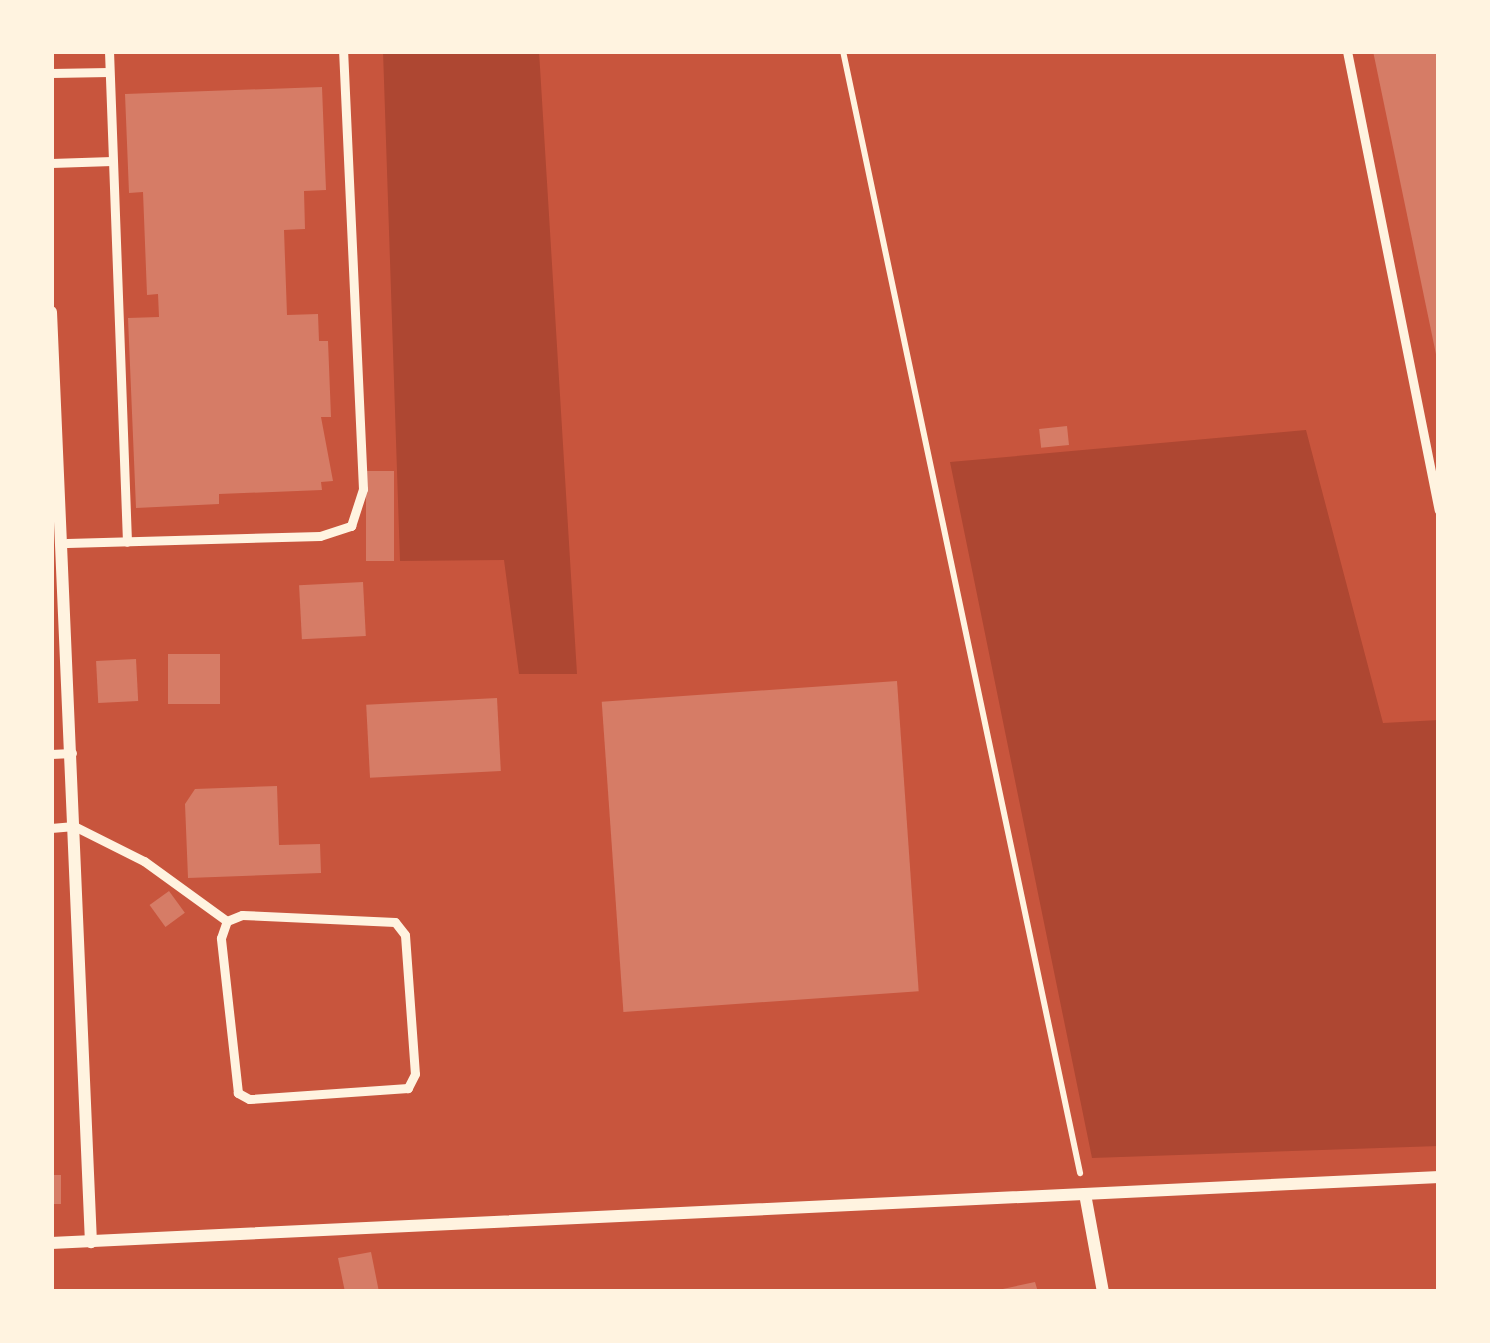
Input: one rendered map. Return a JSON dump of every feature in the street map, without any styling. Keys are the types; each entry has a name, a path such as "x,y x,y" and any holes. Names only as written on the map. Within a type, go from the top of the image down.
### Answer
{"street":[{"path":"51,312 67,543 91,1242"},
{"path":"51,1243 1439,1178"},
{"path":"1084,1194 1103,1292"}],"lane":[{"path":"109,51 128,542"},
{"path":"67,543 320,536 351,526 358,511 343,51"},
{"path":"1347,51 1439,510"},
{"path":"51,73 109,72"},
{"path":"51,163 112,161"},
{"path":"51,589 68,589"},
{"path":"51,754 72,753"},
{"path":"51,828 74,826 175,878 227,921"},
{"path":"242,915 395,922 405,935 416,1075 408,1088 249,1100 238,1094 221,938 227,921 242,915"}],"path":[{"path":"843,51 1084,1194"}],"shaded area":[{"path":"383,51 539,51 577,674 519,674 504,560 400,561"},
{"path":"1306,430 1383,723 1439,720 1439,1146 1092,1158 950,462"}],"building":[{"path":"1373,51 1439,51 1439,359 1437,359"},
{"path":"322,87 326,190 304,191 305,229 284,230 287,315 318,314 319,341 328,341 331,417 321,417 333,481 321,482 322,490 219,494 219,504 136,508 128,318 159,317 158,294 147,295 143,192 129,193 125,94"},
{"path":"1067,426 1069,445 1041,448 1039,429"},
{"path":"366,471 394,471 394,561 366,561"},
{"path":"363,582 366,636 302,639 299,585"},
{"path":"168,654 220,654 220,704 168,704"},
{"path":"136,659 138,701 98,703 96,661"},
{"path":"897,681 919,991 623,1012 602,702"},
{"path":"497,698 501,771 370,778 366,705"},
{"path":"277,786 279,845 320,844 321,873 188,878 185,804 195,789"},
{"path":"169,891 185,913 165,927 150,905"},
{"path":"51,1175 61,1175 61,1204 51,1204"},
{"path":"371,1252 379,1292 345,1292 338,1258"},
{"path":"1035,1282 1038,1292 998,1290"}]}
